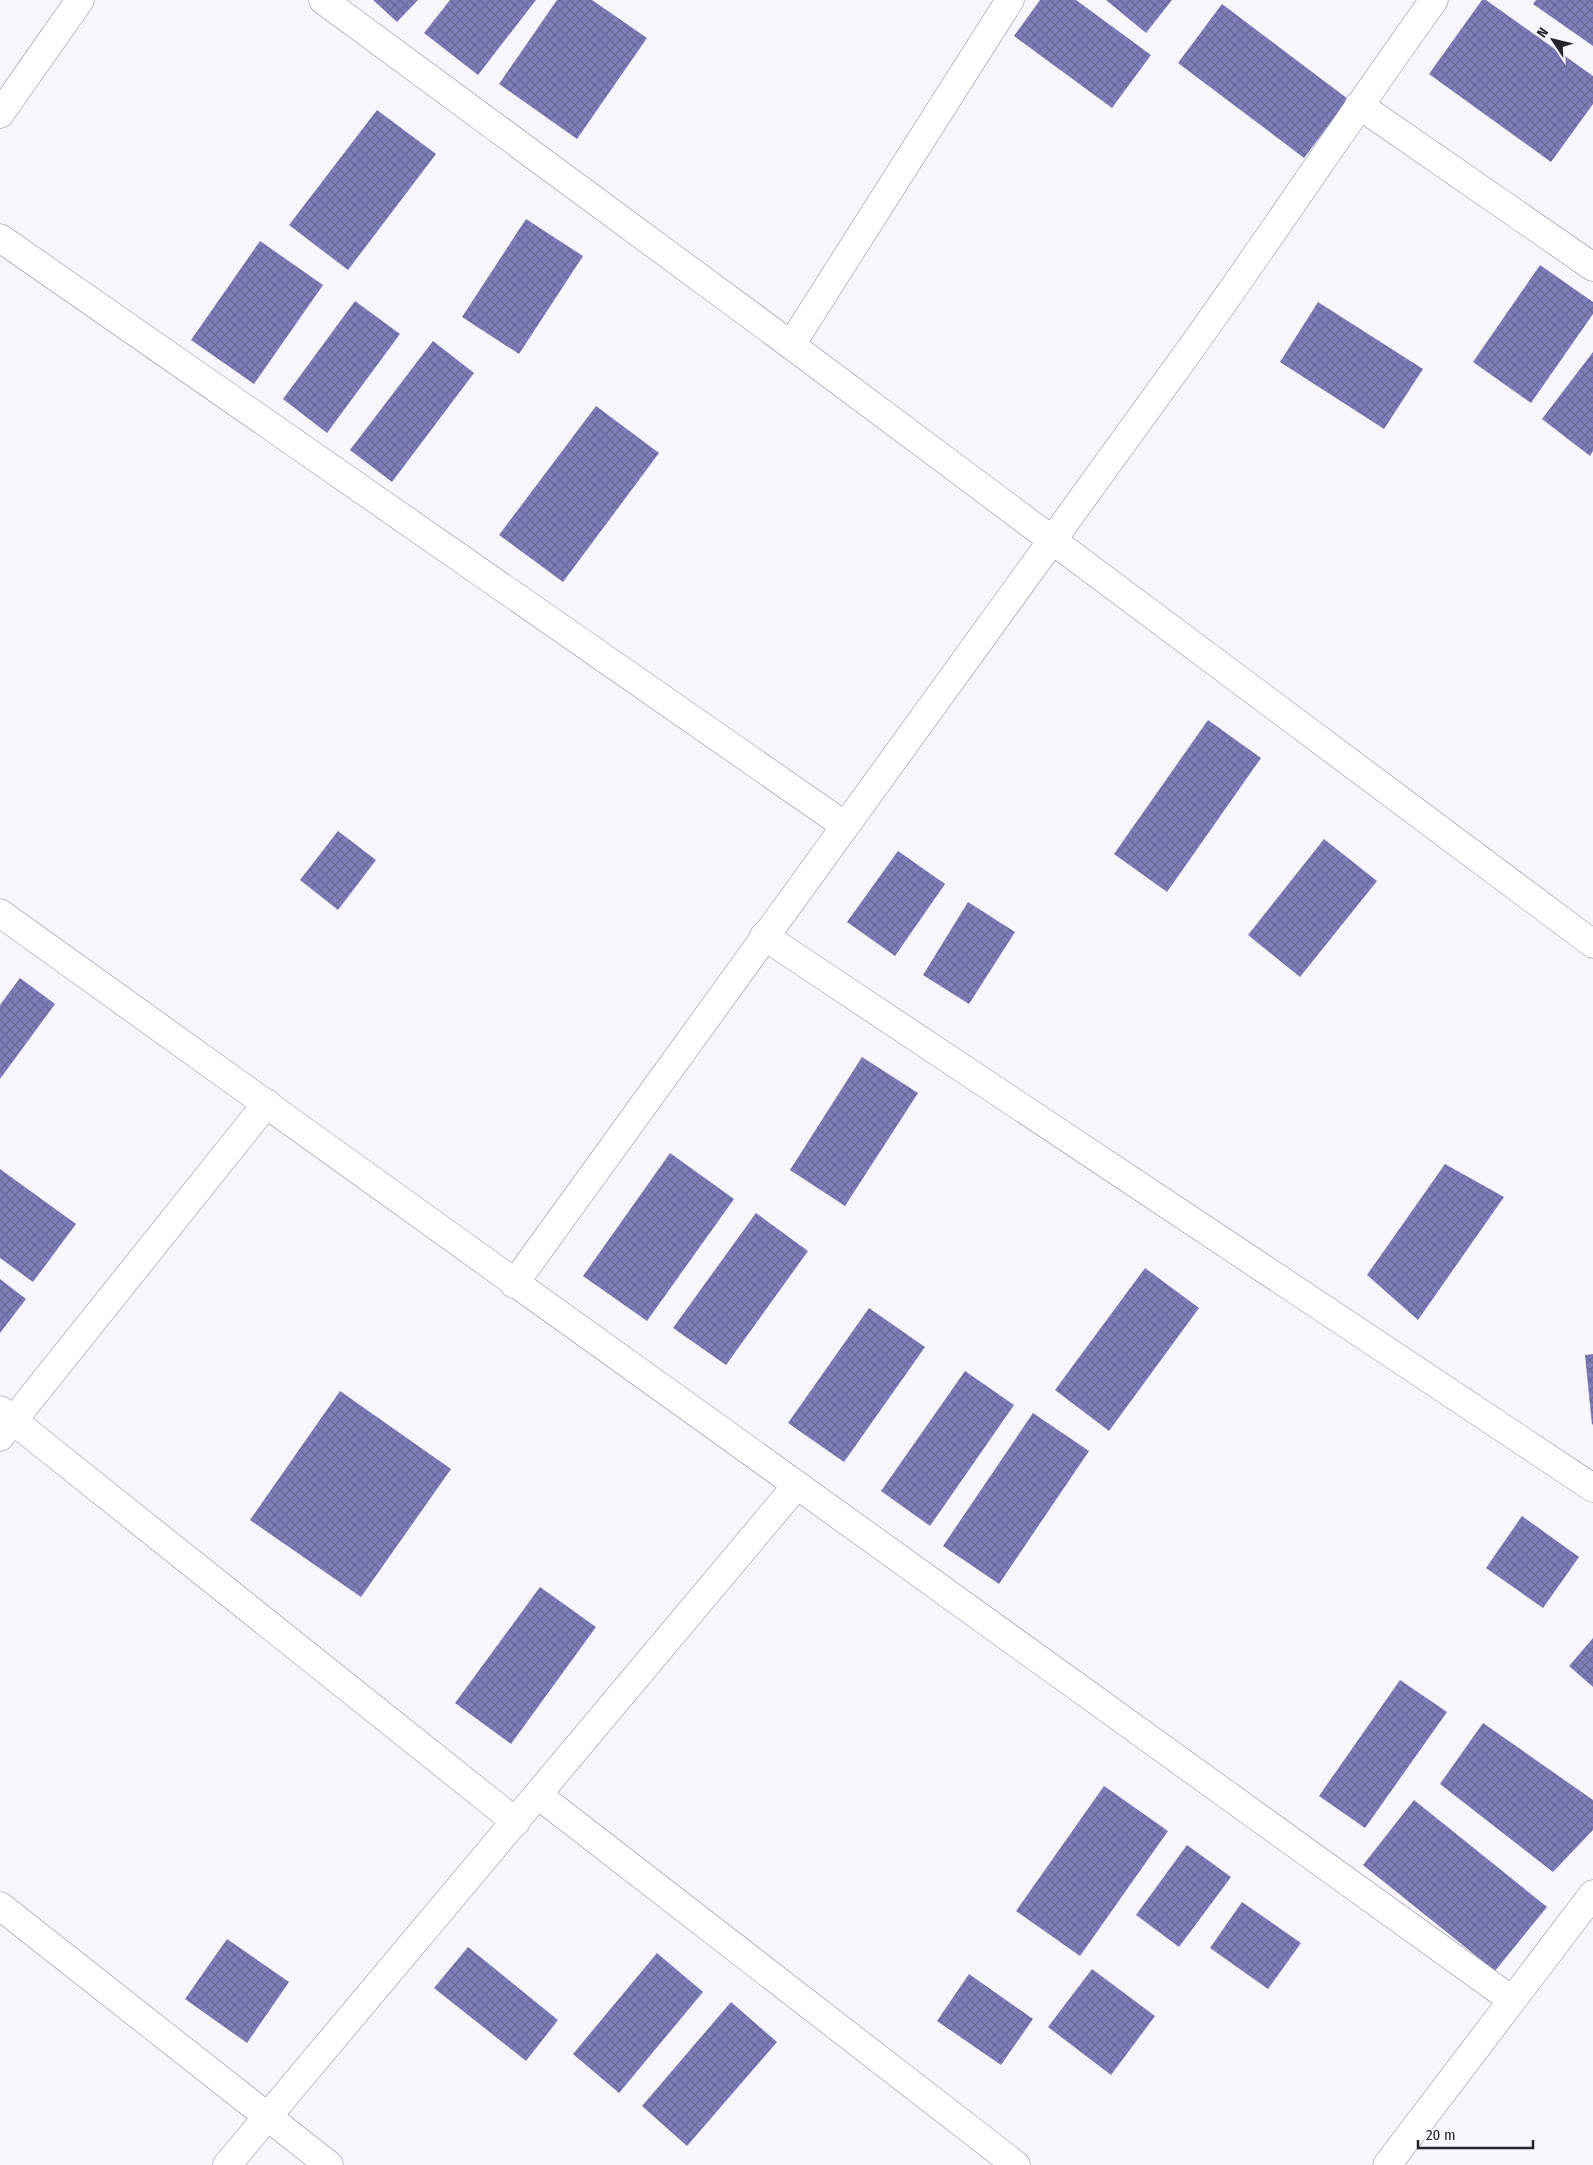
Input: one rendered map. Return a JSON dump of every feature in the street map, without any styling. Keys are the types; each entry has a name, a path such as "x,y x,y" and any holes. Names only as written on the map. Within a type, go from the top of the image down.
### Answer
{"street":[{"path":"0,114 80,0"},
{"path":"323,0 791,345 1593,944"},
{"path":"791,345 1010,0"},
{"path":"514,1284 1187,354 1359,104 1434,0"},
{"path":"1359,104 1593,267"},
{"path":"0,238 844,826"},
{"path":"0,913 267,1103 514,1284 797,1485 1512,2000"},
{"path":"764,936 1593,1488"},
{"path":"267,1103 4,1422 516,1822"},
{"path":"227,2165 269,2118 797,1485"},
{"path":"538,1795 1016,2165"},
{"path":"1387,2165 1593,1894"},
{"path":"0,1906 330,2165"}],"building":[{"path":"373,0 418,0 397,22"},
{"path":"450,0 536,0 478,75 424,33"},
{"path":"557,0 592,0 647,38 577,139 499,84"},
{"path":"1040,0 1076,0 1151,55 1112,108 1014,36"},
{"path":"1106,0 1172,0 1146,33"},
{"path":"1482,0 1486,0 1593,76 1593,104 1551,162 1429,74"},
{"path":"1536,0 1593,0 1593,46 1533,4"},
{"path":"1222,4 1348,99 1304,158 1178,63"},
{"path":"377,110 436,154 348,270 289,225"},
{"path":"526,219 583,256 519,354 462,317"},
{"path":"260,241 323,285 254,384 191,340"},
{"path":"1540,265 1593,302 1593,314 1531,403 1473,362"},
{"path":"355,301 400,334 327,433 283,399"},
{"path":"1318,302 1423,369 1384,429 1280,362"},
{"path":"433,341 474,373 392,482 350,450"},
{"path":"1593,352 1593,451 1590,456 1542,419"},
{"path":"596,406 659,453 563,582 499,535"},
{"path":"1208,720 1261,758 1167,892 1114,854"},
{"path":"338,831 376,860 338,910 300,880"},
{"path":"1324,839 1377,881 1300,977 1248,935"},
{"path":"898,851 945,884 895,956 847,922"},
{"path":"968,902 1015,932 969,1004 923,975"},
{"path":"20,978 55,1004 0,1079 0,1005"},
{"path":"862,1057 918,1093 845,1206 790,1170"},
{"path":"670,1153 734,1199 647,1321 583,1276"},
{"path":"1445,1164 1504,1197 1418,1320 1367,1275"},
{"path":"0,1169 76,1224 33,1282 0,1258"},
{"path":"756,1213 808,1251 726,1365 673,1328"},
{"path":"1145,1268 1199,1308 1109,1431 1055,1390"},
{"path":"0,1279 26,1299 0,1333"},
{"path":"869,1308 925,1347 844,1462 788,1423"},
{"path":"1593,1354 1593,1424 1592,1425 1585,1355"},
{"path":"965,1371 1014,1405 930,1526 881,1491"},
{"path":"340,1391 451,1469 361,1597 250,1520"},
{"path":"1033,1413 1089,1451 999,1584 943,1546"},
{"path":"1522,1516 1579,1557 1543,1608 1486,1568"},
{"path":"540,1587 596,1627 511,1744 455,1703"},
{"path":"1593,1638 1593,1687 1569,1666"},
{"path":"1400,1680 1447,1712 1365,1828 1319,1796"},
{"path":"1483,1723 1593,1800 1593,1830 1553,1872 1440,1784"},
{"path":"1104,1786 1168,1831 1080,1956 1016,1911"},
{"path":"1414,1800 1547,1907 1495,1971 1363,1865"},
{"path":"1187,1845 1231,1877 1179,1947 1136,1915"},
{"path":"1242,1902 1301,1943 1268,1989 1210,1948"},
{"path":"227,1939 289,1982 247,2043 185,1999"},
{"path":"468,1947 558,2020 526,2061 434,1988"},
{"path":"657,1953 703,1992 619,2093 573,2054"},
{"path":"1092,1969 1155,2016 1111,2075 1048,2027"},
{"path":"969,1974 1033,2019 1001,2065 937,2021"},
{"path":"731,2002 777,2042 687,2146 642,2106"}]}
